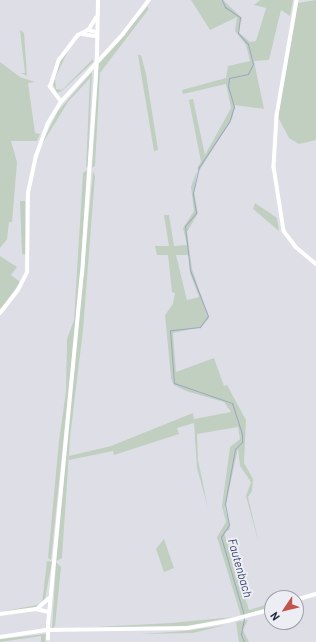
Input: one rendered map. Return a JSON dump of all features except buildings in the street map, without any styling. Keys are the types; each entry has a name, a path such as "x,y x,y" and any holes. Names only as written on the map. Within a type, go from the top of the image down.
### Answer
{"main road":[{"path":"48,641 50,590 81,283 96,73 98,0"},
{"path":"0,313 18,290 27,272 29,256 27,214 32,174 42,138 61,102 123,34 148,0"},
{"path":"297,0 276,123 274,166 284,232 296,247 316,264"},
{"path":"61,102 52,94 50,82 59,60 81,34 88,30 97,15"},
{"path":"88,30 97,34"},
{"path":"81,34 97,34"},
{"path":"36,610 42,607 50,590"},
{"path":"304,598 316,594"},
{"path":"42,607 49,611"},
{"path":"0,614 36,610 49,611"},
{"path":"0,637 47,630 158,630 241,618 264,611"}],"green space":[{"path":"191,0 223,0 242,18 238,32 250,42 256,41 266,8 254,5 260,0 293,0 290,16 281,10 269,60 254,61 264,109 235,105 232,119 199,171 197,168 201,162 189,100 193,99 205,155 231,108 226,84 183,94 182,90 226,78 228,66 250,61 246,45 235,31 237,17 210,30"},
{"path":"316,0 316,140 299,144 289,138 278,117 298,3"},
{"path":"148,6 148,10 100,73 95,166 92,168 99,62"},
{"path":"20,30 24,33 27,76 21,73 25,73"},
{"path":"70,47 55,78 56,89 62,90 93,59 93,62 63,90 57,93 53,84 59,63"},
{"path":"138,55 141,55 146,74 158,150 154,151"},
{"path":"0,62 20,77 35,82 28,83 35,133 40,134 37,141 11,141 17,162 12,222 9,222 7,239 0,248"},
{"path":"92,72 88,167 86,168 90,78 68,102 39,149 58,111"},
{"path":"87,170 80,279 51,560 48,558 59,441 66,391 67,339 74,320 83,173"},
{"path":"197,170 194,192 198,213 187,232 192,269 209,318 201,327 173,333 176,372 214,358 224,386 227,385 246,420 244,463 253,479 252,491 248,497 259,544 246,496 251,482 240,466 238,448 225,508 230,529 224,533 249,610 264,605 264,609 241,616 217,537 226,522 222,506 230,447 240,439 238,427 197,434 198,460 208,508 197,468 194,423 177,428 179,434 114,455 113,451 69,460 69,456 111,446 193,413 194,419 231,412 224,402 186,391 174,385 171,378 165,315 173,304 175,293 172,292 168,255 157,255 155,246 169,246 164,215 169,215 174,246 187,245 183,228 194,211 191,187","holes":["176,255 189,255 190,273 199,297 187,300"]},
{"path":"93,171 95,176 83,330 70,438 62,558 56,561"},
{"path":"20,201 25,201 26,255 22,254"},
{"path":"255,203 277,218 279,231 253,209"},
{"path":"0,256 17,267 11,275 20,282 0,311"},
{"path":"164,539 174,568 164,572 156,549"},
{"path":"47,561 52,562 44,604 30,609 0,612 42,604"},
{"path":"56,562 61,567 55,626 52,629"},
{"path":"233,617 182,627 57,629 171,623"},
{"path":"248,620 243,630 249,642 239,642 236,622"},
{"path":"226,625 193,633 140,634 184,631"},
{"path":"46,634 45,642 41,642 41,636 0,642 0,639"}],"waterway":[{"name":"Fautenbach","path":"222,0 225,7 240,17 238,33 248,44 253,64 248,74 229,78 228,86 234,107 229,122 199,167 193,194 196,213 185,226 190,270 208,316 200,327 170,330 174,383 232,403 242,433 242,442 235,449 225,504 229,525 221,537 244,615"},
{"name":"Fautenbach","path":"244,618 241,634 244,642"}]}
